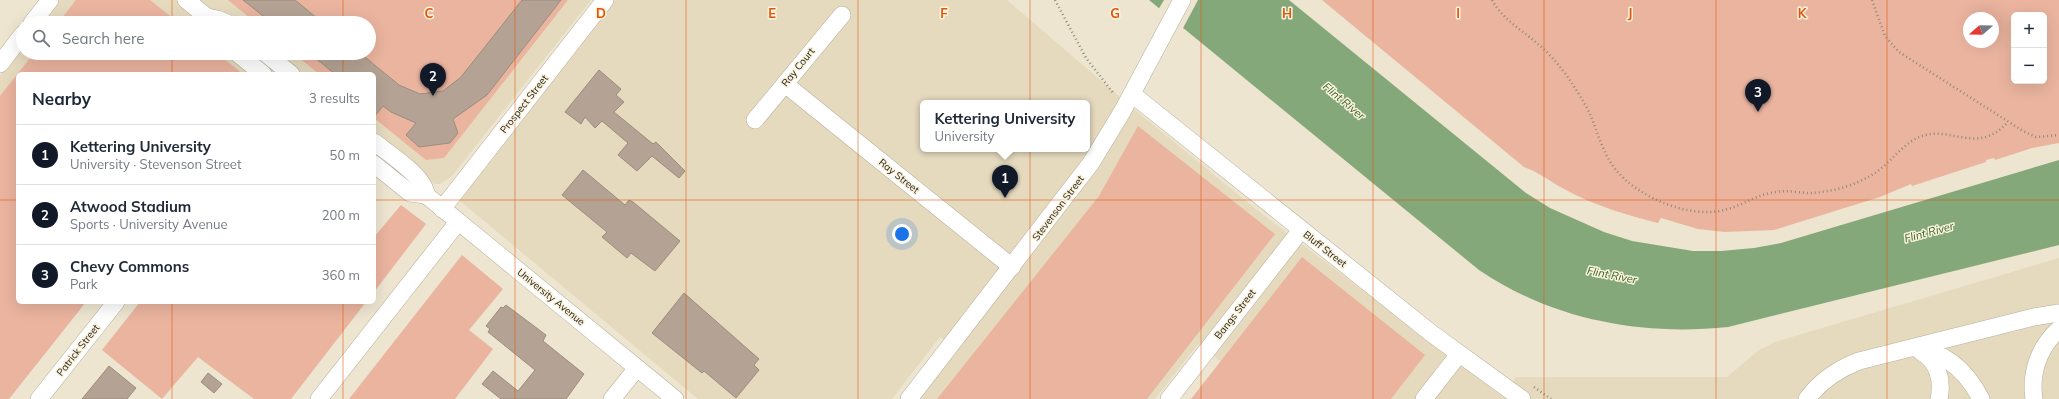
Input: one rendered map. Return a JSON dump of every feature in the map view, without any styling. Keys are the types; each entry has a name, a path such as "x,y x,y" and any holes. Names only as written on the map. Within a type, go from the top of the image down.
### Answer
{"street":[{"path":"37,16 50,0"},
{"path":"186,0 203,16"},
{"name":"Prospect Street","path":"442,208 605,0"},
{"name":"Stevenson Street","path":"909,399 1091,163 1125,95 1152,56 1182,0"},
{"name":"Ray Court","path":"755,120 842,15"},
{"path":"0,64 16,43"},
{"path":"246,60 261,72"},
{"path":"274,60 289,72"},
{"name":"Ray Street","path":"785,84 1012,267"},
{"name":"Bluff Street","path":"1125,95 1302,230 1458,354 1522,399"},
{"name":"University Avenue","path":"376,144 418,179 425,189 426,195"},
{"name":"University Avenue","path":"376,166 410,193 426,195 675,399"},
{"path":"319,399 458,222"},
{"name":"Bangs Street","path":"1169,399 1302,230"},
{"name":"Patrick Street","path":"39,399 114,304"},
{"path":"1807,399 1821,383 1847,366 2034,316 2059,313"},
{"path":"2034,399 2033,381 2036,365 2048,340 2059,330"},
{"path":"1912,348 1928,357 1936,367 1940,379 1939,399"},
{"path":"1912,348 1934,353 1956,366 1968,377 1981,399"},
{"path":"1424,399 1458,354"},
{"path":"612,399 637,368"}],"path":[{"path":"1055,0 1086,58 1105,84 1125,95"},
{"path":"1492,0 1505,18 1542,48 1567,76 1585,104 1606,153 1616,170 1635,187 1653,198 1689,210 1724,210 1760,196 1777,192 1816,192 1839,189 1871,176 1908,144 1924,134 1942,133 1968,139 1983,138 1999,132 2008,122"},
{"path":"1872,0 1882,29 1896,49 2008,122 2036,137 2059,134"}],"shaded area":[{"path":"59,0 591,0 452,176 440,184 430,182 376,138 376,72 16,72 16,94 0,258 0,76 16,55 16,60 376,60 376,16 46,16"},
{"path":"76,0 150,0 170,16 63,16"},
{"path":"228,0 568,0 444,158 426,160 376,120 376,72 317,72 302,60 376,60 376,16 247,16"},
{"path":"608,0 1007,0 1140,114 1257,210 1503,397 1516,377 1727,377 1759,350 1775,342 2059,258 2059,399 1270,399 1198,344 1155,399 919,399 958,351 940,337 892,399 698,399 460,201 612,4"},
{"path":"1322,0 2059,0 2059,143 2032,148 1995,160 1994,158 1986,160 1986,162 1912,186 1911,184 1880,197 1774,230 1725,232 1698,229 1661,218 1658,223 1588,201 1524,167"},
{"path":"28,60 226,60 241,72 19,72"},
{"path":"16,76 16,304 84,304 9,399 0,399 0,96"},
{"path":"1138,126 1275,234 1147,399 937,399 1099,196"},
{"path":"401,205 426,224 376,289 376,235"},
{"path":"462,255 503,289 469,330 493,349 455,399 349,399"},
{"path":"1302,257 1425,355 1391,399 1191,399"},
{"path":"138,304 364,304 291,399 254,399 198,357 162,399 102,350"}],"water":[{"name":"Flint River","path":"1149,0 1289,0 1526,193 1550,208 1604,232 1632,241 1693,251 1721,251 1754,248 1781,243 2059,160 2059,245 1728,327 1662,329 1598,321 1537,301 1507,287 1479,270"}],"pier":[{"path":"1164,0 1198,0 1182,30 1158,10"}],"building":[{"path":"243,0 295,0 314,16 263,16"},
{"path":"522,0 561,0 487,95 453,119 458,133 450,143 419,147 406,135 416,123 391,112 383,106 376,115 376,72 333,72 318,60 369,60 399,85 420,94 443,91 461,77"},
{"path":"599,70 621,89 616,95 624,102 614,112 653,144 656,142 685,171 679,178 652,156 637,171 618,155 628,143 602,121 595,128 585,117 581,124 565,112"},
{"path":"583,170 625,205 629,200 633,202 680,241 655,271 631,253 627,258 602,237 607,232 562,195"},
{"path":"684,293 759,359 754,365 759,370 736,398 704,371 702,373 652,333"},
{"path":"506,305 546,335 543,341 584,374 566,399 501,399 482,384 493,371 518,391 535,370 488,332 490,329 486,326 501,307 503,308"},
{"path":"109,366 136,388 127,399 82,399"},
{"path":"208,373 222,384 214,393 201,382"}],"place":[{"name":"Atwood Stadium","path":"433,96"},
{"name":"Chevy Commons","path":"1758,112"},
{"name":"Kettering University","path":"1005,198"}]}
